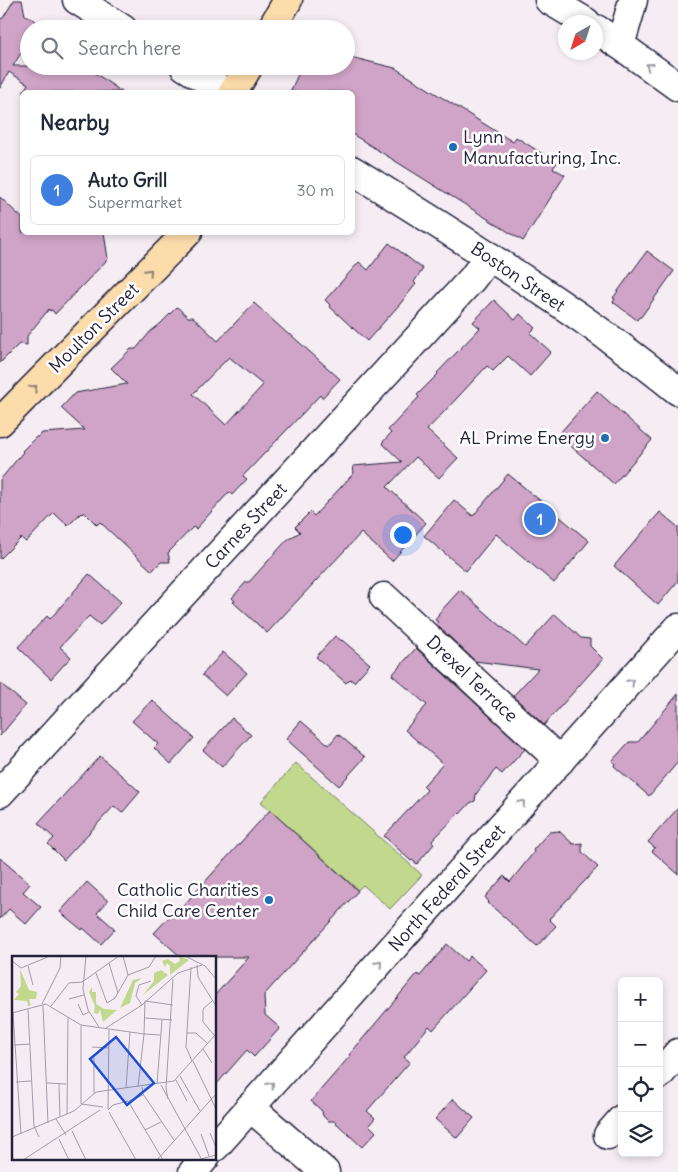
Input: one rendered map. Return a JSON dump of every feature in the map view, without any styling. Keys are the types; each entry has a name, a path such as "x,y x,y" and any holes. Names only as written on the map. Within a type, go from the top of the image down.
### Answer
{"main road":[{"path":"276,20 288,0"},
{"path":"234,90 243,75"},
{"name":"Moulton Street","path":"0,422 185,235"}],"street":[{"path":"77,0 109,20"},
{"path":"549,0 574,15"},
{"path":"620,44 633,0"},
{"path":"603,33 678,86"},
{"path":"199,75 223,90"},
{"name":"Boston Street","path":"355,172 489,256 641,361 678,391"},
{"name":"Carnes Street","path":"0,794 472,279 489,256"},
{"name":"Drexel Terrace","path":"384,597 560,761"},
{"name":"North Federal Street","path":"216,1146 678,628"},
{"path":"663,1070 678,1053"},
{"path":"250,1107 326,1172"},
{"path":"193,1172 203,1160"}],"green space":[{"path":"296,763 422,875 390,909 363,885 358,890 261,802"}],"building":[{"path":"14,0 22,0 25,15 34,20 20,20 20,55 13,66 20,66 20,75 98,75 119,90 24,90 28,84 9,72 0,88 0,19 3,18"},
{"name":"Lynn Manufacturing, Inc.","path":"355,58 395,68 513,142 516,137 557,163 553,168 565,175 523,241 355,136 355,90 291,90 298,75 355,75"},
{"path":"0,197 20,216 20,235 104,235 108,259 55,314 49,309 27,336 27,345 19,344 0,363"},
{"path":"389,243 423,269 414,282 416,284 367,341 325,300 359,262 368,270"},
{"path":"647,251 674,271 637,320 613,302 615,299 613,298"},
{"path":"494,300 515,320 520,314 535,328 530,333 551,352 530,376 508,356 493,371 487,366 427,430 458,458 439,478 416,457 387,487 426,523 392,561 361,533 267,633 233,602 235,601 232,598 287,540 300,532 295,527 310,512 314,516 354,473 353,466 402,462 382,443 391,433 388,430 419,397 417,395 480,328 473,322"},
{"path":"254,303 340,379 322,398 320,395 243,476 247,479 232,495 229,492 196,529 193,527 168,553 170,562 161,562 152,571 100,522 97,525 84,512 68,526 54,513 26,542 21,538 0,559 0,480 22,451 42,433 85,430 61,408 75,393 127,384 111,368 131,349 136,349 150,332 177,307 188,317 193,317 218,341","holes":["229,357 263,385 226,425 193,394"]},
{"path":"597,391 652,440 614,484 558,435"},
{"path":"508,474 589,541 554,583 496,534 466,571 424,536 454,500 473,516"},
{"path":"660,512 678,527 678,581 658,605 614,566"},
{"path":"89,574 121,602 100,625 89,616 60,647 71,657 51,679 18,647 47,616 50,619"},
{"path":"460,590 525,647 555,614 581,638 590,639 590,646 603,659 544,725 513,696 538,669 475,661 436,624 438,622 435,620 438,614"},
{"path":"335,636 370,664 354,682 350,679 346,683 316,657"},
{"path":"416,648 525,749 502,774 496,769 476,794 475,801 459,813 432,841 434,844 417,864 411,861 384,836 427,790 423,786 443,764 405,730 427,705 392,675"},
{"path":"223,652 247,673 226,696 202,675"},
{"path":"0,683 26,705 0,736"},
{"path":"678,694 678,762 649,796 614,766 615,763 612,761 629,742 638,742"},
{"path":"152,700 194,738 171,764 154,748 158,744 132,721"},
{"path":"232,718 251,735 222,767 203,750"},
{"path":"301,721 329,745 338,734 365,757 339,786 286,739"},
{"path":"100,756 140,792 122,813 114,806 64,860 48,844 54,838 38,823"},
{"path":"678,808 678,874 652,851 655,848 648,842"},
{"name":"Catholic Charities Child Care Center","path":"270,810 358,891 264,995 265,1015 280,1028 254,1057 247,1050 216,1085 216,994 249,957 180,956 154,933 172,914 174,916"},
{"path":"559,831 573,844 582,843 582,852 598,867 549,919 556,926 537,946 488,903 485,897 504,876 510,882 534,852 533,850 549,832"},
{"path":"0,858 30,884 23,892 41,907 26,924 9,909 0,919"},
{"path":"87,882 108,901 97,913 115,929 101,944 83,928 82,930 60,912"},
{"path":"447,944 466,961 470,956 486,970 433,1030 429,1026 404,1057 410,1062 367,1111 375,1118 369,1125 376,1132 362,1147 334,1121 328,1121 323,1116 322,1111 311,1101 417,974 420,976"},
{"path":"453,1099 474,1118 457,1138 435,1119"}],"place":[{"name":"Lynn Manufacturing, Inc.","path":"453,147"},
{"name":"AL Prime Energy","path":"605,438"},
{"name":"Auto Grill","path":"540,519"},
{"name":"Catholic Charities Child Care Center","path":"269,900"}]}
